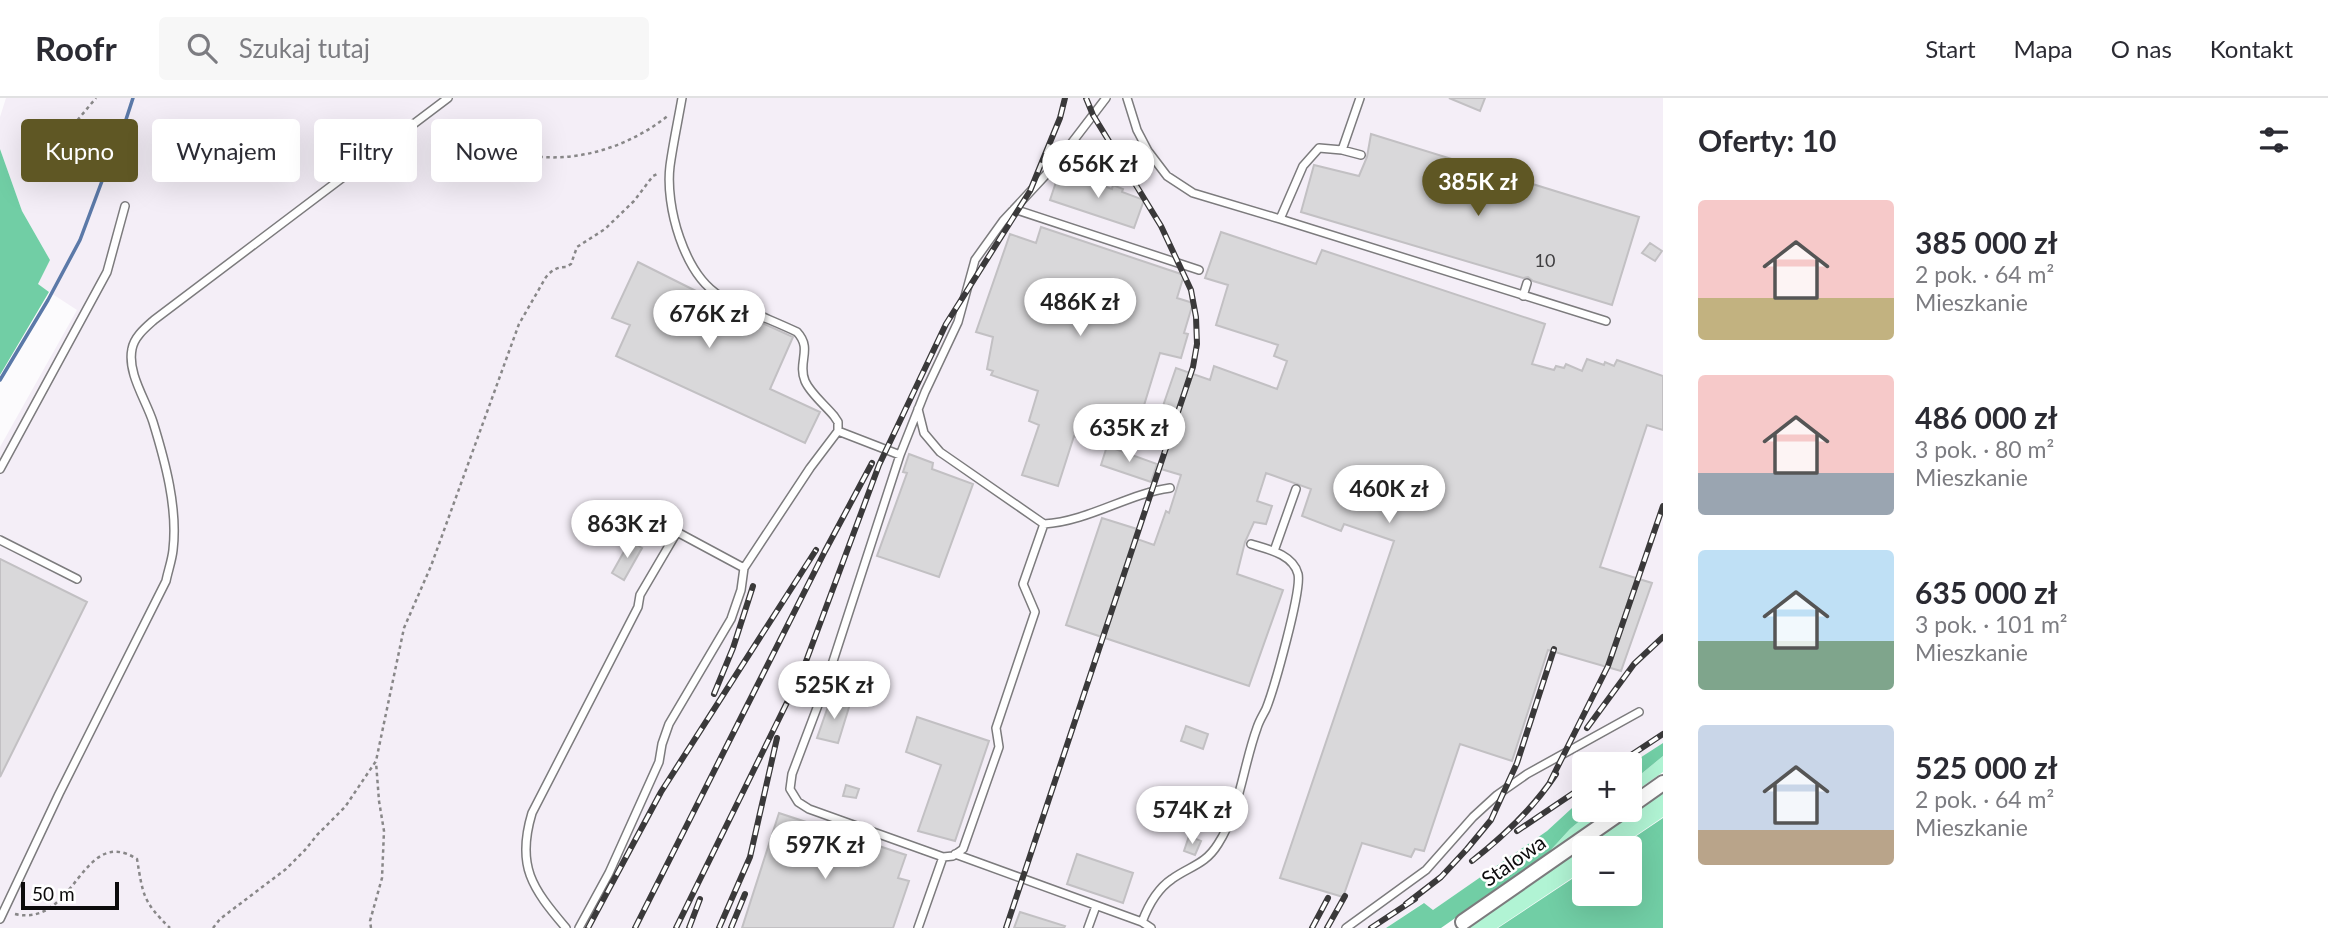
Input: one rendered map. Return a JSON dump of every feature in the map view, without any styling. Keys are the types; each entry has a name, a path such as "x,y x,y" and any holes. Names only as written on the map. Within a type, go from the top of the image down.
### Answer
{"street":[{"path":"1642,798 1663,783"},
{"name":"Stalowa","path":"1459,925 1607,822"}],"lane":[{"path":"0,919 166,581 173,550 174,520 166,469 131,360 132,348 139,334 448,98"},
{"path":"1044,524 1023,584 1035,611 996,728 999,747 963,849 943,857 798,802 790,789 792,774 823,692 900,455 918,408 958,322 975,260 1014,209 1054,166 1106,98"},
{"path":"1127,98 1137,130 1148,151 1167,176 1193,193 1606,321"},
{"path":"1342,150 1360,98"},
{"path":"579,928 609,873 659,762 669,724 731,619 741,590 744,568 810,468 838,431 838,422 834,416 805,384 802,370 804,339 797,332 718,295 698,275 683,252 674,218 669,169 682,100"},
{"path":"1280,219 1303,166 1319,149 1342,150 1361,155"},
{"path":"0,469 107,272 125,206"},
{"path":"1014,209 1199,270"},
{"path":"1523,296 1527,283"},
{"path":"918,408 925,433 940,452 1044,524 1061,523 1152,491 1170,488"},
{"path":"838,431 900,455"},
{"path":"1274,551 1296,489"},
{"path":"566,928 545,904 530,877 524,852 525,835 532,813 638,607 639,595 677,532 744,568"},
{"path":"0,540 77,579"},
{"path":"1142,922 1152,901 1170,880 1196,867 1209,856 1229,823 1257,727 1266,708 1296,603 1298,574 1289,559 1251,544"},
{"path":"1346,928 1426,870 1497,795 1527,774 1639,712"},
{"path":"956,854 1142,922 1151,928"},
{"path":"918,928 943,857"},
{"path":"1088,928 1096,906"}],"path":[{"path":"78,119 96,98"},
{"path":"542,158 570,159 645,134 682,100"},
{"path":"371,928 370,920 382,878 384,831 376,761 404,628 431,566 519,324 531,300 552,271 571,264 577,247 605,229 634,201 653,176 669,169"},
{"path":"213,928 220,919 286,869 306,850 345,807 376,761"},
{"path":"5,910 20,916 36,917 48,912 62,902 95,861 110,851 125,851 137,859 144,897 150,909 170,928"}],"shaded area":[{"path":"6,98 1663,98 1663,743 1642,757 1642,752 1572,752 1572,808 1547,831 1433,910 1423,903 1386,928 0,928 0,447 77,310 37,284 50,260 22,211 0,149 0,117"}],"green space":[{"path":"0,149 22,211 50,260 38,284 49,292 0,375"},
{"path":"1663,743 1663,756 1642,773 1642,757"},
{"path":"1663,756 1663,772 1642,787 1642,773"},
{"path":"1663,789 1663,817 1635,836 1597,836 1617,822 1642,822 1642,804"},
{"path":"1572,808 1572,822 1578,822 1548,853 1441,928 1386,928 1424,903 1433,910 1547,831"},
{"path":"1663,818 1663,928 1498,928 1572,879 1572,906 1642,906 1642,836 1636,836"},
{"path":"1578,822 1592,822 1548,853"},
{"path":"1572,854 1572,878 1497,928 1468,928"}],"building":[{"path":"1449,98 1485,98 1480,111"},
{"path":"1371,134 1639,217 1612,305 1533,281 1528,277 1523,278 1301,212 1314,165 1359,176 1367,157"},
{"path":"1065,173 1112,189 1113,185 1123,189 1122,192 1144,200 1134,228 1050,200 1057,179 1063,181"},
{"path":"1041,227 1184,275 1177,298 1193,303 1184,333 1188,334 1181,358 1160,353 1138,425 1114,417 1104,446 1074,436 1058,486 1022,475 1039,425 1029,421 1038,391 991,375 993,371 987,369 993,337 976,332 1010,234 1036,243"},
{"path":"1221,232 1316,264 1322,250 1545,324 1532,364 1554,370 1556,366 1564,368 1566,364 1582,371 1587,359 1614,366 1617,360 1663,376 1663,430 1647,425 1600,567 1652,583 1621,671 1548,650 1512,761 1460,744 1424,851 1415,849 1411,857 1362,843 1343,897 1280,878 1394,541 1344,524 1341,531 1302,516 1311,489 1266,473 1257,501 1272,506 1266,524 1254,522 1245,542 1237,574 1283,590 1249,686 1066,625 1102,518 1137,529 1134,538 1154,545 1166,511 1169,513 1181,475 1161,469 1170,440 1153,435 1176,368 1210,380 1214,366 1277,389 1287,361 1274,356 1278,345 1216,325 1228,285 1205,278"},
{"path":"1650,243 1662,251 1655,261 1642,253"},
{"path":"638,262 793,337 770,389 820,412 805,443 616,356 630,325 612,318"},
{"path":"1107,446 1157,464 1151,482 1101,465"},
{"path":"909,454 933,463 932,469 973,484 939,577 877,556 907,473 903,472"},
{"path":"630,541 642,548 624,580 612,573"},
{"path":"0,559 87,602 0,777"},
{"path":"831,698 850,704 838,743 817,738"},
{"path":"917,717 989,741 955,841 918,831 941,765 906,752"},
{"path":"1186,726 1208,734 1203,749 1181,741"},
{"path":"846,785 859,789 856,798 843,796"},
{"path":"779,813 906,855 898,878 909,881 893,928 742,928"},
{"path":"1189,836 1201,841 1195,855 1184,851"},
{"path":"1077,854 1133,873 1123,903 1067,884"},
{"path":"1020,912 1065,926 1014,928"}],"waterway":[{"path":"0,380 80,240 133,98"}],"railway":[{"path":"676,928 802,672 879,465 946,324 1030,191 1060,118 1065,98"},
{"path":"1006,928 1193,367 1197,344 1191,290 1161,226 1093,115 1086,98"},
{"path":"635,928 872,463"},
{"path":"1550,782 1608,666 1663,506"},
{"path":"588,928 661,792 816,550"},
{"path":"714,694 733,648 753,586"},
{"path":"1587,728 1634,664 1663,637"},
{"path":"1406,904 1441,877 1491,820 1517,763 1554,649"},
{"path":"1636,752 1663,734"},
{"path":"719,928 750,857 777,738"},
{"path":"1472,861 1517,821 1538,799 1556,774"},
{"path":"1517,831 1572,794"},
{"path":"731,928 745,894"},
{"path":"1327,928 1345,896"},
{"path":"1312,928 1328,898"},
{"path":"689,928 700,899"},
{"path":"1371,928 1415,899"}]}
